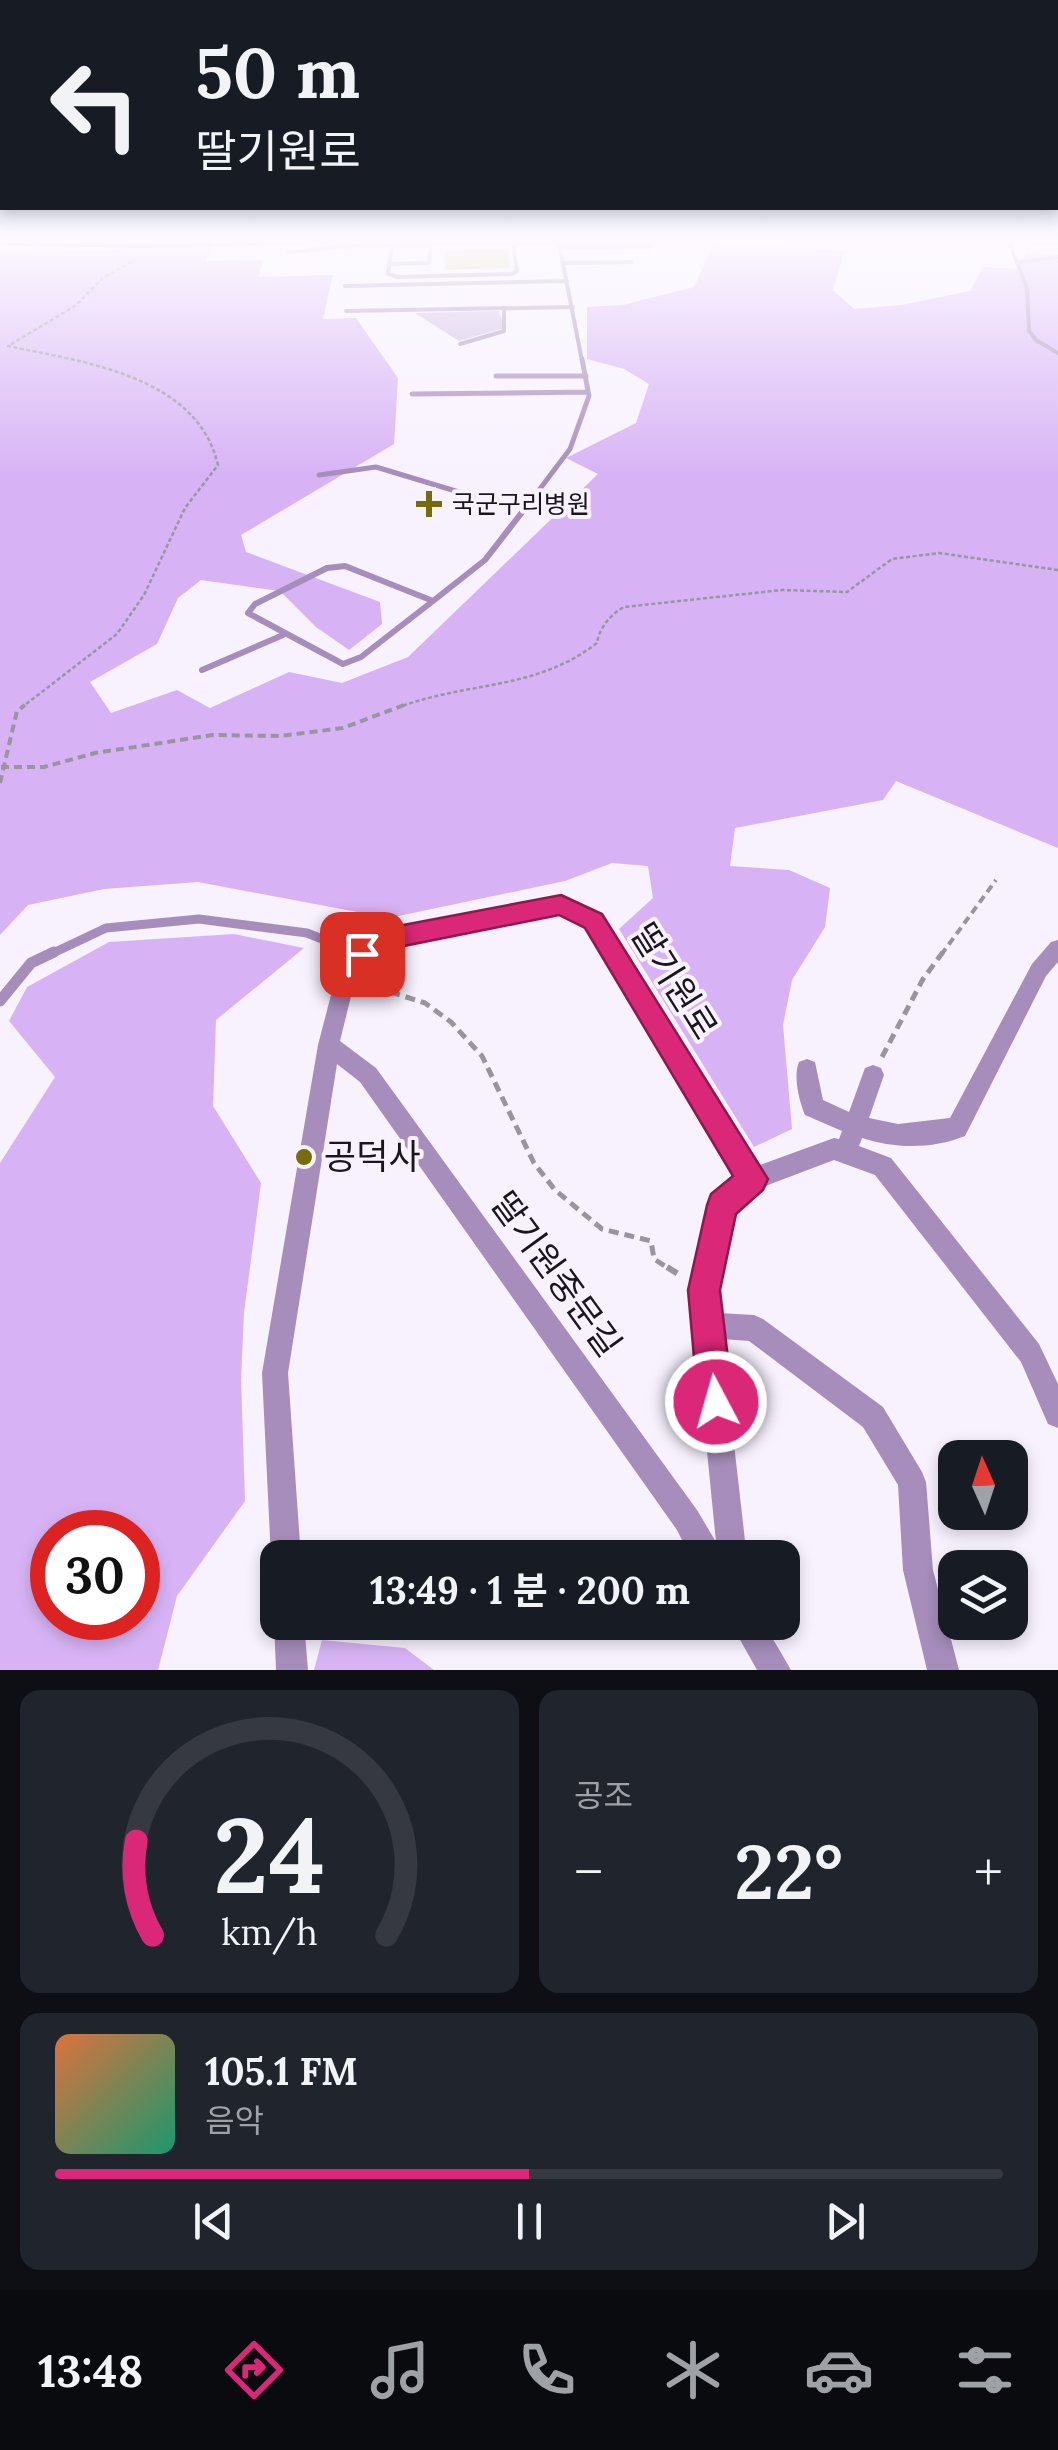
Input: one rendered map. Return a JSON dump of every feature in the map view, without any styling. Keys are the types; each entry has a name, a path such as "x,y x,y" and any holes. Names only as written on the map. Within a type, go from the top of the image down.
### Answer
{"street":[{"name":"딸기원로","path":"359,957 377,940 561,905 593,921 752,1179"},
{"path":"807,1069 812,1106 855,1126 885,1136 922,1136 957,1128 1039,970 1058,948"},
{"path":"285,1540 275,1373 329,1045 348,968 359,957"},
{"name":"딸기원중문길","path":"329,1045 368,1076 698,1540"},
{"path":"845,1152 873,1075"},
{"path":"730,1540 704,1290 722,1205 752,1179 834,1148 883,1166 1030,1353 1058,1414"},
{"path":"708,1324 754,1328 872,1418 912,1482 918,1570 943,1670"},
{"path":"290,1640 292,1670"},
{"path":"757,1640 775,1670"}],"lane":[{"path":"460,344 506,330 505,318"},
{"path":"433,601 355,568 335,566 250,608 250,618 343,664 362,657 485,560 570,449 588,392 574,318"},
{"path":"1028,318 1028,329 1036,340 1058,353"},
{"path":"496,376 586,376"},
{"path":"412,394 588,392"},
{"path":"319,475 376,467 482,500 529,503"},
{"path":"202,670 283,635"},
{"path":"0,1002 31,963 106,928 200,918 307,933 359,957"}],"path":[{"path":"0,783 17,712 117,634 144,595 185,508 218,465 193,420 153,385 108,368 8,346 55,318"},
{"path":"1,767 44,767 95,753 213,735 280,736 343,728 418,700 533,678 570,664 598,642 598,634 614,612 649,602 758,596 782,590 848,592 892,559 940,553 1058,570"},
{"path":"873,1075 923,978 996,880"},
{"path":"359,957 378,973 375,986 425,1003 451,1022 482,1056 534,1162 555,1190 602,1229 651,1241 654,1260 704,1290"}],"shaded area":[{"path":"0,318 356,318 398,378 394,444 241,535 246,552 380,602 382,624 349,650 316,627 280,591 201,580 178,598 157,644 90,682 111,713 177,690 210,708 289,672 342,683 408,657 598,474 566,458 636,423 649,384 624,369 587,359 587,318 1058,318 1058,848 896,781 883,800 735,828 730,866 789,870 830,888 825,927 792,980 783,1025 792,1129 754,1147 619,929 653,898 648,866 612,863 565,881 389,918 198,882 104,889 28,905 0,935"},
{"path":"423,318 501,318 504,328 459,341"},
{"path":"234,934 304,948 216,1020 213,1106 261,1183 244,1313 241,1379 245,1501 177,1596 158,1670 0,1670 0,1163 55,1077 9,1021 27,987 109,942"},
{"path":"322,1640 405,1648 434,1670 314,1670"}],"place":[{"name":"국군구리병원","path":"429,504"},
{"name":"공덕사","path":"304,1157"}],"route":[{"path":"362,954 377,940 561,905 593,921 752,1179 722,1205 704,1290 716,1402"}]}
